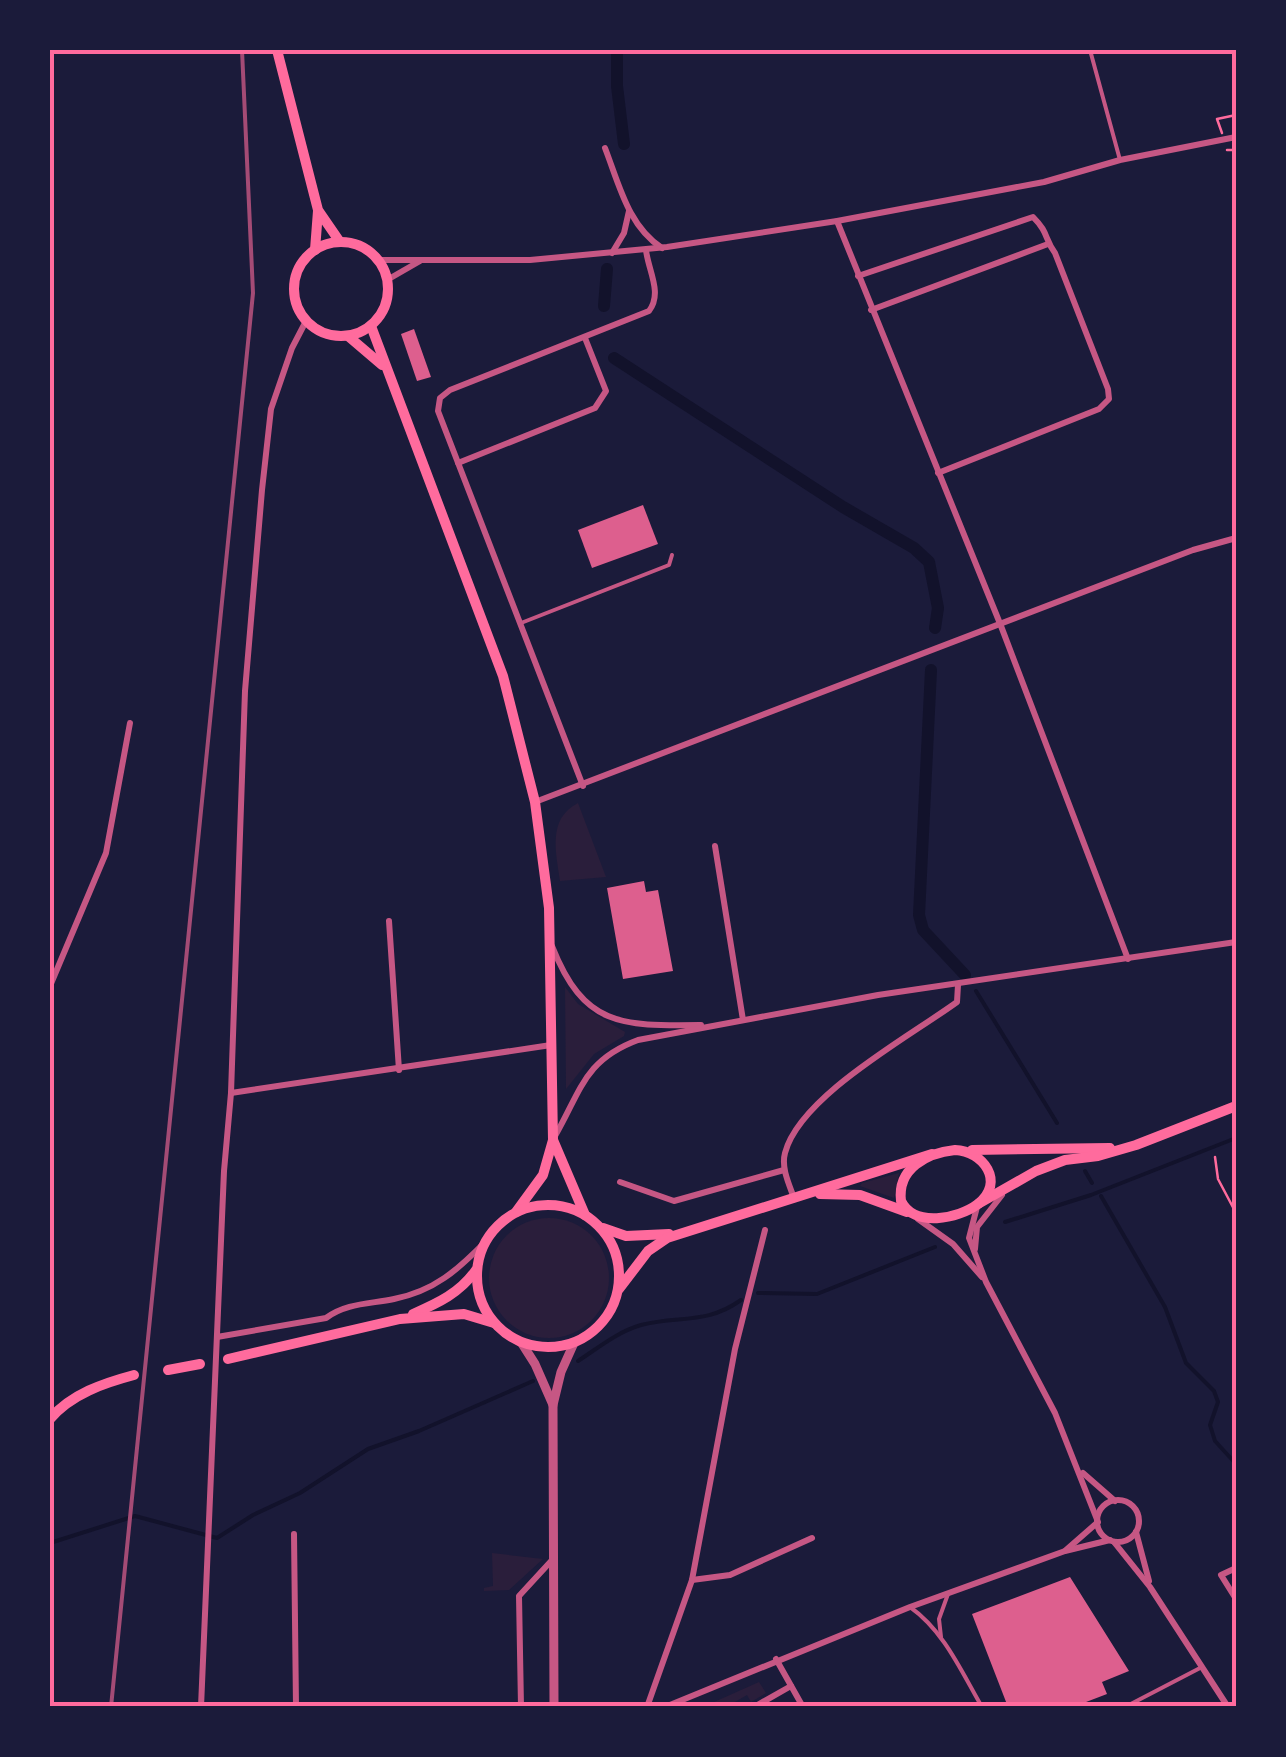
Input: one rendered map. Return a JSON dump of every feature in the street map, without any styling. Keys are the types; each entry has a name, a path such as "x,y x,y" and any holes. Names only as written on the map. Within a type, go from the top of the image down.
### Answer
{"main road":[{"path":"277,50 318,210 314,250"},
{"path":"318,210 340,242"},
{"path":"340,242 367,250 387,280 385,305 371,326 348,336 318,331 306,322 297,308 294,292 303,261 314,250 340,242"},
{"path":"371,326 503,676 535,802 550,938 553,1140 543,1175 516,1212 498,1225 486,1241 477,1270 468,1282 443,1300 400,1319"},
{"path":"348,336 385,368"},
{"path":"808,1194 860,1195 910,1214 942,1217 978,1204 1036,1171 1065,1160 1136,1145 1236,1106"},
{"path":"553,1140 585,1215"},
{"path":"477,1270 484,1307 494,1322 521,1342 538,1347 574,1343 604,1322 619,1289 648,1252 667,1238 932,1154 1136,1145"},
{"path":"961,1150 982,1158 990,1171 990,1186 978,1204"},
{"path":"910,1214 900,1194 904,1181 918,1162 932,1154"},
{"path":"516,1212 550,1205 585,1215 626,1236 690,1231"},
{"path":"600,1226 617,1256 619,1289"},
{"path":"228,1359 400,1319 464,1314 494,1322"},
{"path":"168,1370 200,1364"},
{"path":"50,1419 77,1396 134,1375"}],"street":[{"path":"377,260 530,260 662,248 837,221 1044,182 1120,160 1236,140"},
{"path":"604,148 628,210 645,237 662,248"},
{"path":"612,253 624,233 628,210"},
{"path":"858,276 1033,217 1046,230 1048,244 1055,253 1109,399 1099,409 938,473"},
{"path":"837,221 1001,626 1128,959"},
{"path":"871,310 1048,244"},
{"path":"583,786 438,410 440,398 450,390 642,315 655,303 656,292 646,250"},
{"path":"387,280 421,261"},
{"path":"201,1707 245,691 271,410 292,348 306,322"},
{"path":"458,463 596,408 606,391 585,338"},
{"path":"535,802 1193,550 1236,538"},
{"path":"50,986 106,853 130,723"},
{"path":"716,846 743,1020"},
{"path":"388,921 399,1070"},
{"path":"550,938 574,992 598,1012 624,1021 718,1024"},
{"path":"553,1140 586,1075 608,1054 638,1040 878,995 1236,942"},
{"path":"794,1198 784,1170 784,1155 793,1134 813,1107 836,1085 957,1002 958,985"},
{"path":"230,1093 552,1045"},
{"path":"620,1182 674,1201 784,1170"},
{"path":"974,1250 986,1211 1012,1186"},
{"path":"978,1204 969,1238 986,1282 1052,1406 1101,1533 1150,1587 1228,1707"},
{"path":"910,1214 953,1244 986,1282"},
{"path":"647,1707 692,1580 735,1350 765,1230"},
{"path":"218,1337 326,1318 339,1308 440,1284 486,1241"},
{"path":"521,1342 552,1405"},
{"path":"554,1707 552,1405 574,1343"},
{"path":"1078,1468 1115,1501"},
{"path":"1065,1551 1098,1522 1104,1506 1126,1502 1136,1510 1139,1520 1137,1546 1150,1587"},
{"path":"665,1707 910,1607 1065,1551 1127,1540 1136,1532"},
{"path":"294,1534 296,1707"},
{"path":"692,1580 730,1574 812,1538"},
{"path":"521,1707 519,1596 554,1558"},
{"path":"1236,1568 1221,1576 1236,1599"},
{"path":"776,1660 803,1707"},
{"path":"754,1707 791,1686"}],"lane":[{"path":"1090,50 1120,160"},
{"path":"521,623 669,565 672,555"},
{"path":"941,1637 940,1618 948,1594"},
{"path":"910,1607 928,1620 941,1637 982,1707"},
{"path":"1125,1707 1202,1667"}],"path":[{"path":"1214,1157 1218,1179 1236,1213"}],"shaded area":[{"path":"578,803 606,877 560,881 558,827 568,810"},
{"path":"565,987 578,1004 625,1032 594,1054 566,1089"},
{"path":"899,1173 894,1198 860,1186 862,1183"},
{"path":"549,1218 572,1222 592,1235 605,1255 609,1278 605,1301 592,1321 572,1334 549,1338 526,1334 506,1321 493,1301 489,1278 493,1255 506,1235 526,1222"},
{"path":"492,1553 543,1559 509,1590 484,1591 493,1586"},
{"path":"759,1682 766,1693 751,1702 747,1695 726,1707 703,1707"}],"building":[{"path":"414,329 431,377 417,381 401,334"},
{"path":"643,505 658,544 592,568 578,530"},
{"path":"644,881 646,892 658,890 673,971 623,979 607,888"},
{"path":"1070,1577 1129,1671 1102,1682 1107,1694 1073,1707 1008,1707 972,1614"}],"waterway":[{"path":"617,50 624,144"},
{"path":"604,306 607,269"},
{"path":"614,358 843,507 914,548 929,562 938,608 935,628"},
{"path":"931,670 919,915 923,930 965,975"},
{"path":"976,991 1057,1123"},
{"path":"1005,1222 1091,1195 1236,1138"},
{"path":"1085,1171 1092,1183"},
{"path":"1101,1196 1165,1307 1186,1363 1214,1391 1218,1402 1210,1425 1215,1441 1236,1464"},
{"path":"758,1293 817,1294 935,1247"},
{"path":"578,1361 632,1328 716,1313 741,1300"},
{"path":"50,1543 135,1516 217,1538 253,1515 300,1493 368,1449 533,1381"}],"railway":[{"path":"111,1707 253,293 242,50"}]}
